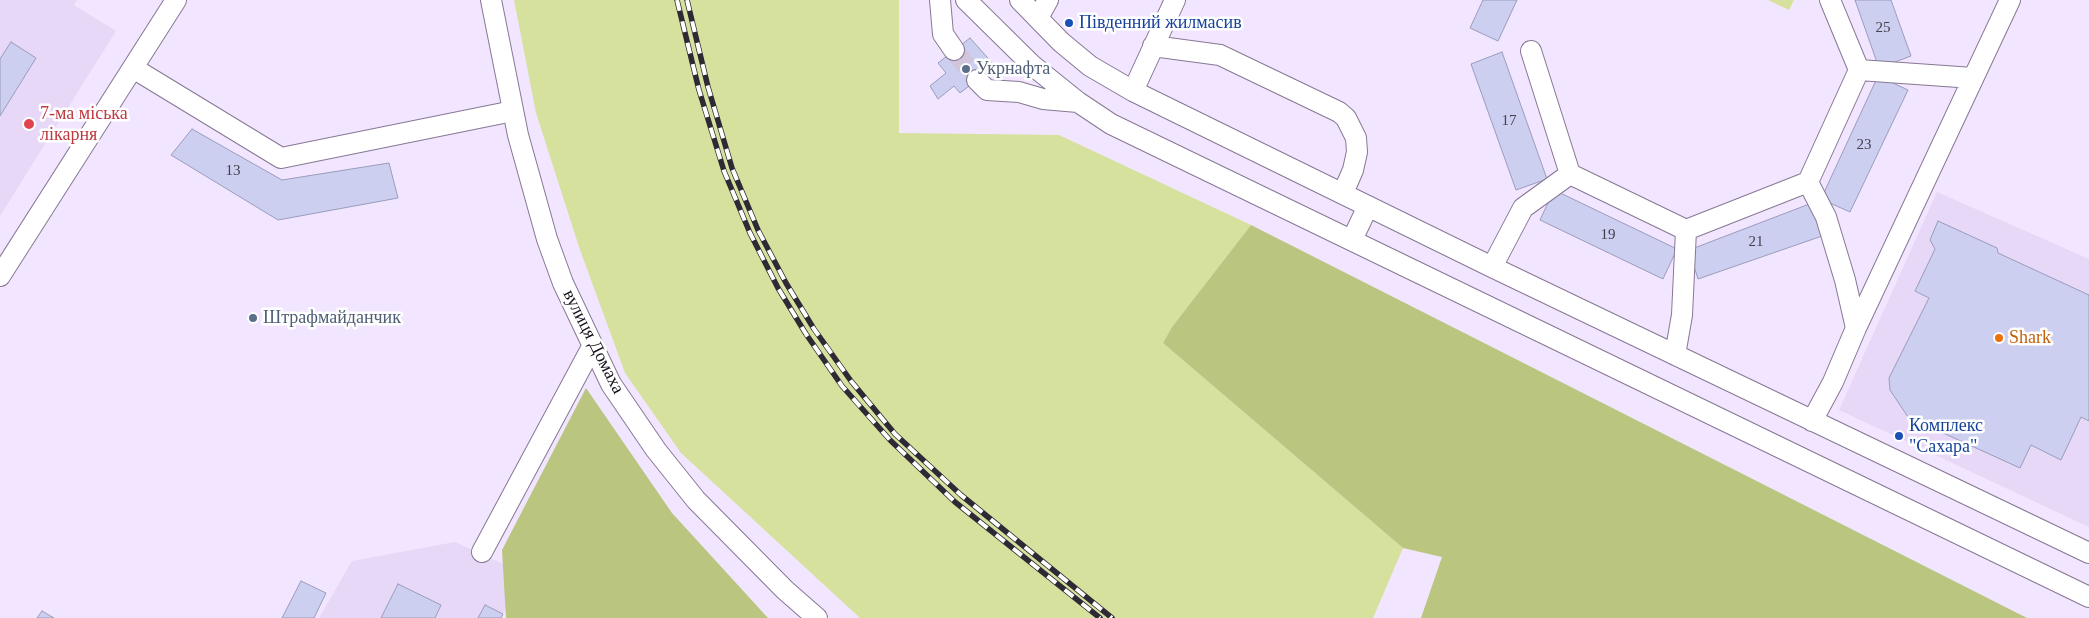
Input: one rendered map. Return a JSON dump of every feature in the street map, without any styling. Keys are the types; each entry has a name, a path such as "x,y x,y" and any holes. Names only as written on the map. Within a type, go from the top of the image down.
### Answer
{"street":[{"path":"0,276 176,0"},
{"name":"вулиця Домаха","path":"491,0 512,111 546,240 562,283 592,346 616,391 656,450 696,500 785,590 817,618"},
{"path":"940,0 943,34 954,50"},
{"path":"966,0 1032,65 1078,102 1111,124 2089,597"},
{"path":"1020,0 1061,42 1090,66 1133,91 1343,192 1492,267 2089,553"},
{"path":"1038,18 1048,0"},
{"path":"1133,91 1175,0"},
{"path":"1532,51 1570,174 1686,230 1808,182 1859,70 1830,0"},
{"path":"1812,421 1833,382 1856,328 2010,0"},
{"path":"1153,46 1220,55 1339,112 1346,118 1356,138 1357,152 1353,170 1343,192"},
{"path":"133,68 281,158 512,111"},
{"path":"1859,70 1973,78"},
{"path":"977,80 988,90 1019,92 1043,99 1078,102"},
{"path":"1492,267 1524,208 1570,174"},
{"path":"1808,182 1826,217 1845,280 1856,328"},
{"path":"1352,240 1368,206"},
{"path":"1675,355 1682,315 1686,230"},
{"path":"482,552 592,346"}],"shaded area":[{"name":"7-ма міська лікарня","path":"0,0 77,0 74,5 116,31 0,216"},
{"name":"Shark","path":"1937,192 2089,259 2089,527 1839,410"},
{"path":"455,542 523,573 501,618 319,618 352,561"}],"green space":[{"path":"514,0 899,0 899,133 1059,135 1251,225 1172,327 1163,343 1403,548 1373,618 860,618 681,453 625,373 579,247 536,113"},
{"path":"1768,0 1794,0 1789,10"},
{"path":"1251,225 2027,618 1421,618 1442,557 1403,548 1163,343 1172,327"},
{"path":"586,388 672,513 768,618 506,618 502,550"}],"building":[{"path":"1483,0 1517,0 1498,41 1470,28"},
{"path":"1855,0 1891,0 1911,56 1879,68"},
{"name":"Укрнафта","path":"970,38 995,66 960,93 954,86 938,99 930,86 946,73 938,63"},
{"path":"11,42 36,58 0,116 0,59"},
{"path":"1502,52 1547,179 1516,190 1471,64"},
{"path":"1878,76 1908,90 1850,212 1821,199"},
{"path":"192,129 282,180 389,163 398,198 278,220 171,155"},
{"path":"1554,190 1677,249 1663,279 1540,220"},
{"path":"1812,203 1825,235 1698,279 1689,250"},
{"name":"Shark","path":"1938,221 1997,248 1998,253 2089,295 2089,421 2081,417 2061,460 2031,445 2020,468 1908,417 1890,390 1889,378 1929,298 1915,291 1935,249 1930,240"},
{"path":"301,581 326,593 314,618 282,618"},
{"path":"398,584 441,605 435,618 381,618"},
{"path":"485,605 503,614 501,618 478,618"},
{"path":"42,611 54,618 37,618"}],"tunnel":[{"path":"954,50 977,80"}],"railway":[{"path":"677,0 699,90 724,171 750,233 778,288 806,334 842,386 890,440 955,502 1100,618"},
{"path":"687,0 708,87 732,168 758,230 786,283 814,329 851,381 895,434 961,495 1112,618"}],"place":[{"name":"Південний жилмасив","path":"1069,23"},
{"name":"Укрнафта","path":"966,69"},
{"name":"7-ма міська лікарня","path":"29,124"},
{"name":"Штрафмайданчик","path":"253,318"},
{"name":"Shark","path":"1999,338"},
{"name":"Комплекс \"Сахара\"","path":"1899,436"}]}
